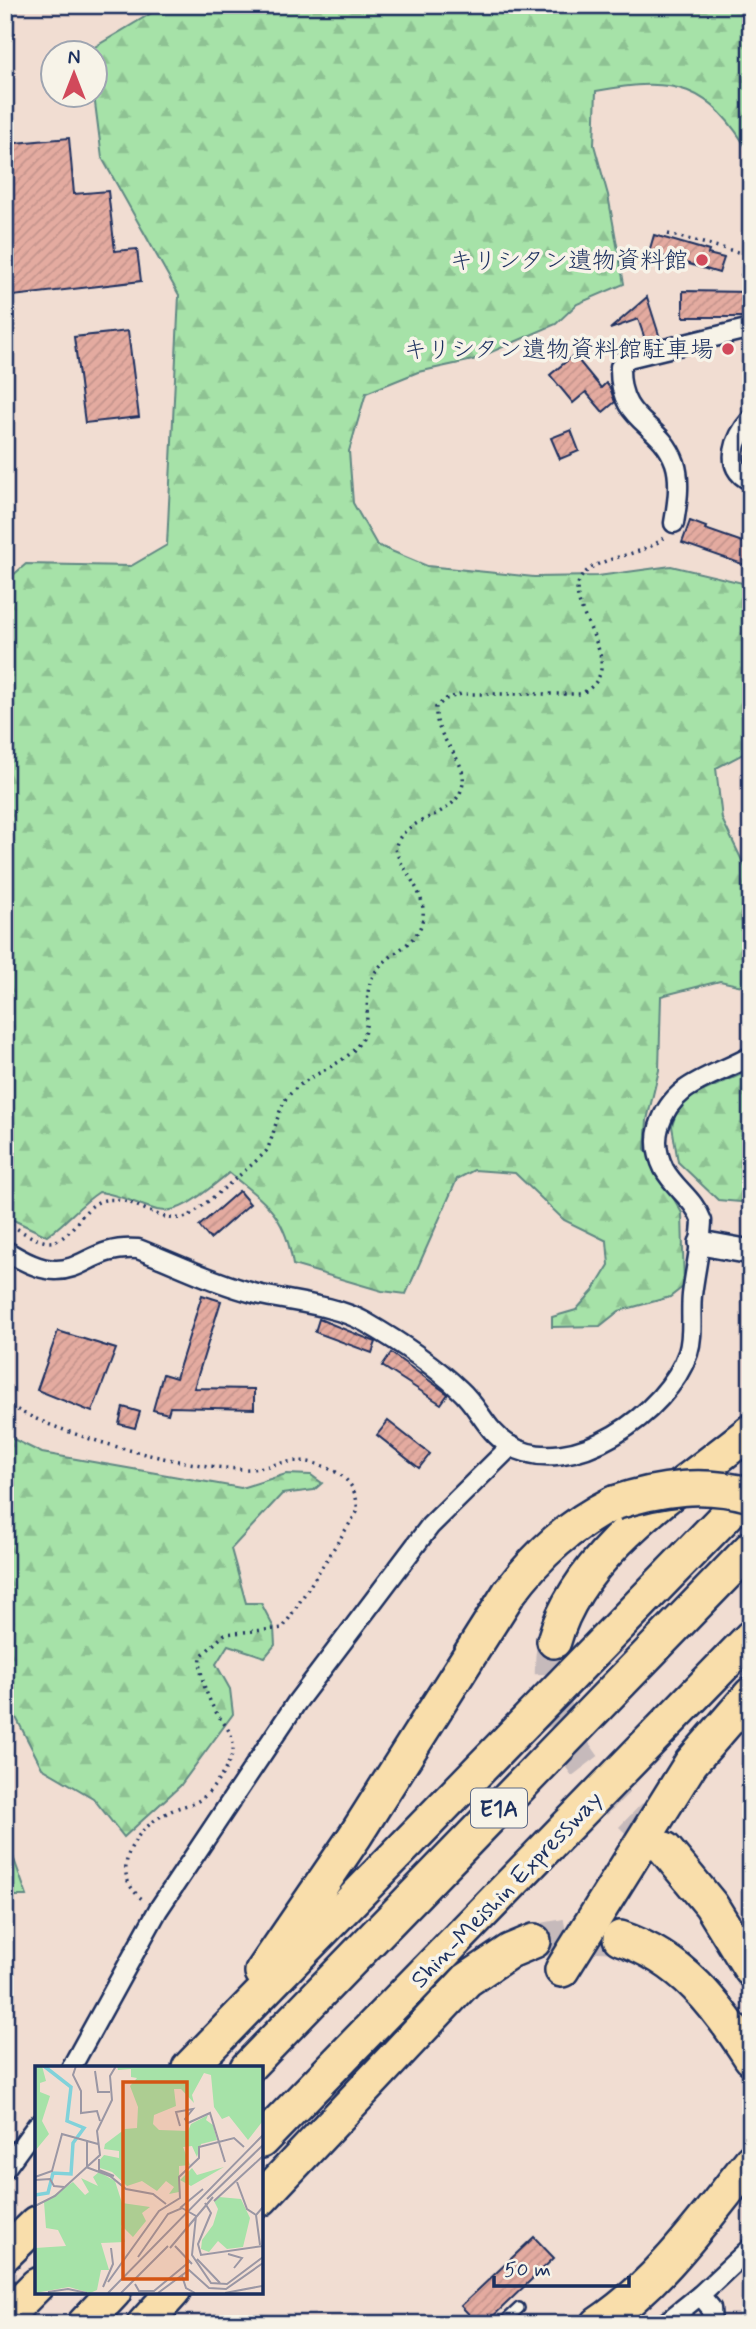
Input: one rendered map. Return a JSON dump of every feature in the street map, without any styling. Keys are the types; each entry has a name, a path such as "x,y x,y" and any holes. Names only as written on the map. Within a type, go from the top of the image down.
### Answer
{"highway":[{"path":"554,1641 571,1599 602,1558 652,1511 751,1431"},
{"path":"190,2066 283,1943 525,1572 557,1538 585,1517 614,1503 646,1493 704,1487 751,1493"},
{"path":"190,2066 751,1493"},
{"name":"E1A","path":"249,2066 751,1548"},
{"name":"Shin-Meishin Expressway","path":"262,2140 751,1637"},
{"path":"562,1970 691,1763 751,1694"},
{"path":"665,1849 711,1905 751,1970"},
{"path":"620,1938 663,1956 684,1972 726,2019 751,2058"},
{"path":"262,2198 467,1980 510,1951 534,1941"},
{"path":"597,2324 639,2294 670,2262 751,2161"},
{"path":"5,2254 35,2225"},
{"path":"5,2317 35,2287"},
{"path":"83,2324 112,2294"},
{"path":"144,2324 171,2294"}],"street":[{"path":"674,523 678,472 674,460 652,430 627,407 620,367 628,358 691,345 751,328"},
{"path":"751,419 737,435 732,452 737,469 751,481"},
{"path":"5,1250 43,1270 58,1271 70,1270 123,1248 138,1249 256,1293 295,1301 362,1321 438,1371 462,1392 491,1431 512,1446 537,1452 567,1453 594,1448 662,1398 679,1373 688,1352 692,1332 693,1283 701,1243 702,1221 696,1205 665,1171 658,1156 656,1139 660,1124 679,1091 700,1078 751,1056"},
{"path":"701,1243 751,1252"},
{"path":"72,2066 158,1910 297,1702 430,1526 512,1446"},
{"path":"5,2169 35,2128"},
{"path":"664,2324 701,2295 751,2246"},
{"path":"701,2295 711,2308 712,2324"}],"lane":[{"path":"502,2324 519,2308"}],"path":[{"path":"668,234 750,254 741,271 751,308"},
{"path":"5,1222 44,1242 56,1242 64,1238 79,1216 103,1200 118,1199 163,1218 188,1216 199,1210 230,1180 259,1161 267,1152 284,1100 292,1091 331,1067 359,1044 368,1026 368,988 376,971 418,932 423,920 416,886 395,849 397,839 408,828 452,803 461,793 463,773 460,762 438,732 436,707 446,699 461,694 580,694 591,689 599,672 598,646 578,601 578,584 582,575 595,565 644,550 663,539 674,523"},
{"path":"5,1403 28,1417 79,1435 190,1462 258,1470 286,1460 313,1463 349,1481 358,1496 357,1512 283,1628 225,1634 201,1656 200,1673 213,1707 232,1734 233,1751 214,1786 201,1799 169,1812 144,1830 127,1850 125,1876 137,1895 158,1910"}],"green space":[{"path":"165,5 751,5 751,155 736,131 720,113 687,91 669,86 648,85 596,91 594,145 608,195 624,284 577,304 556,324 473,360 418,372 366,393 349,451 353,503 377,545 427,566 534,577 598,576 671,566 751,585 751,750 716,768 722,819 751,879 751,988 720,981 661,996 659,1070 647,1120 645,1149 682,1213 684,1286 670,1297 619,1311 600,1326 552,1327 552,1317 576,1310 593,1291 609,1265 607,1241 564,1220 515,1173 474,1170 457,1179 406,1294 382,1291 293,1265 290,1248 279,1222 264,1202 229,1173 186,1205 166,1211 99,1192 47,1236 5,1216 5,582 26,564 131,566 167,545 179,295 102,158 96,108 108,108 108,39"},
{"path":"751,1070 751,1203 718,1200 678,1162 672,1126 677,1110 692,1096"},
{"path":"5,1435 42,1453 241,1488 286,1474 311,1475 322,1483 314,1490 282,1494 231,1549 246,1603 261,1603 274,1628 275,1645 265,1657 228,1645 216,1664 230,1689 233,1714 180,1786 124,1837 93,1798 42,1768 5,1696"},
{"path":"5,1834 27,1896 5,1896"}],"building":[{"path":"69,138 74,194 108,191 115,251 137,249 141,281 5,297 5,144"},
{"path":"654,235 724,258 719,273 649,252"},
{"path":"683,291 751,292 751,317 683,317"},
{"path":"647,297 660,338 646,342 638,319 610,329"},
{"path":"128,331 139,417 85,423 74,337"},
{"path":"574,355 601,388 606,383 610,388 615,402 603,412 586,392 573,403 550,375"},
{"path":"571,430 579,451 560,459 551,438"},
{"path":"690,521 751,545 745,565 682,543"},
{"path":"239,1191 250,1204 210,1239 199,1226"},
{"path":"202,1295 221,1301 194,1388 254,1389 254,1409 170,1407 168,1414 153,1410 163,1374 176,1378"},
{"path":"319,1319 376,1342 372,1353 315,1332"},
{"path":"58,1331 116,1349 92,1412 37,1390"},
{"path":"391,1353 448,1394 441,1404 382,1366"},
{"path":"123,1407 140,1412 135,1428 119,1424"},
{"path":"388,1421 430,1454 419,1468 377,1435"},
{"path":"534,2237 554,2258 485,2324 478,2324 461,2306"}],"tunnel":[{"path":"554,1641 551,1676 555,1706 565,1733 598,1781 665,1849"},
{"path":"534,1941 574,1934 608,1936"}],"place":[{"name":"キリシタン遺物資料館","path":"702,260"},
{"name":"キリシタン遺物資料館駐車場","path":"728,349"}]}
